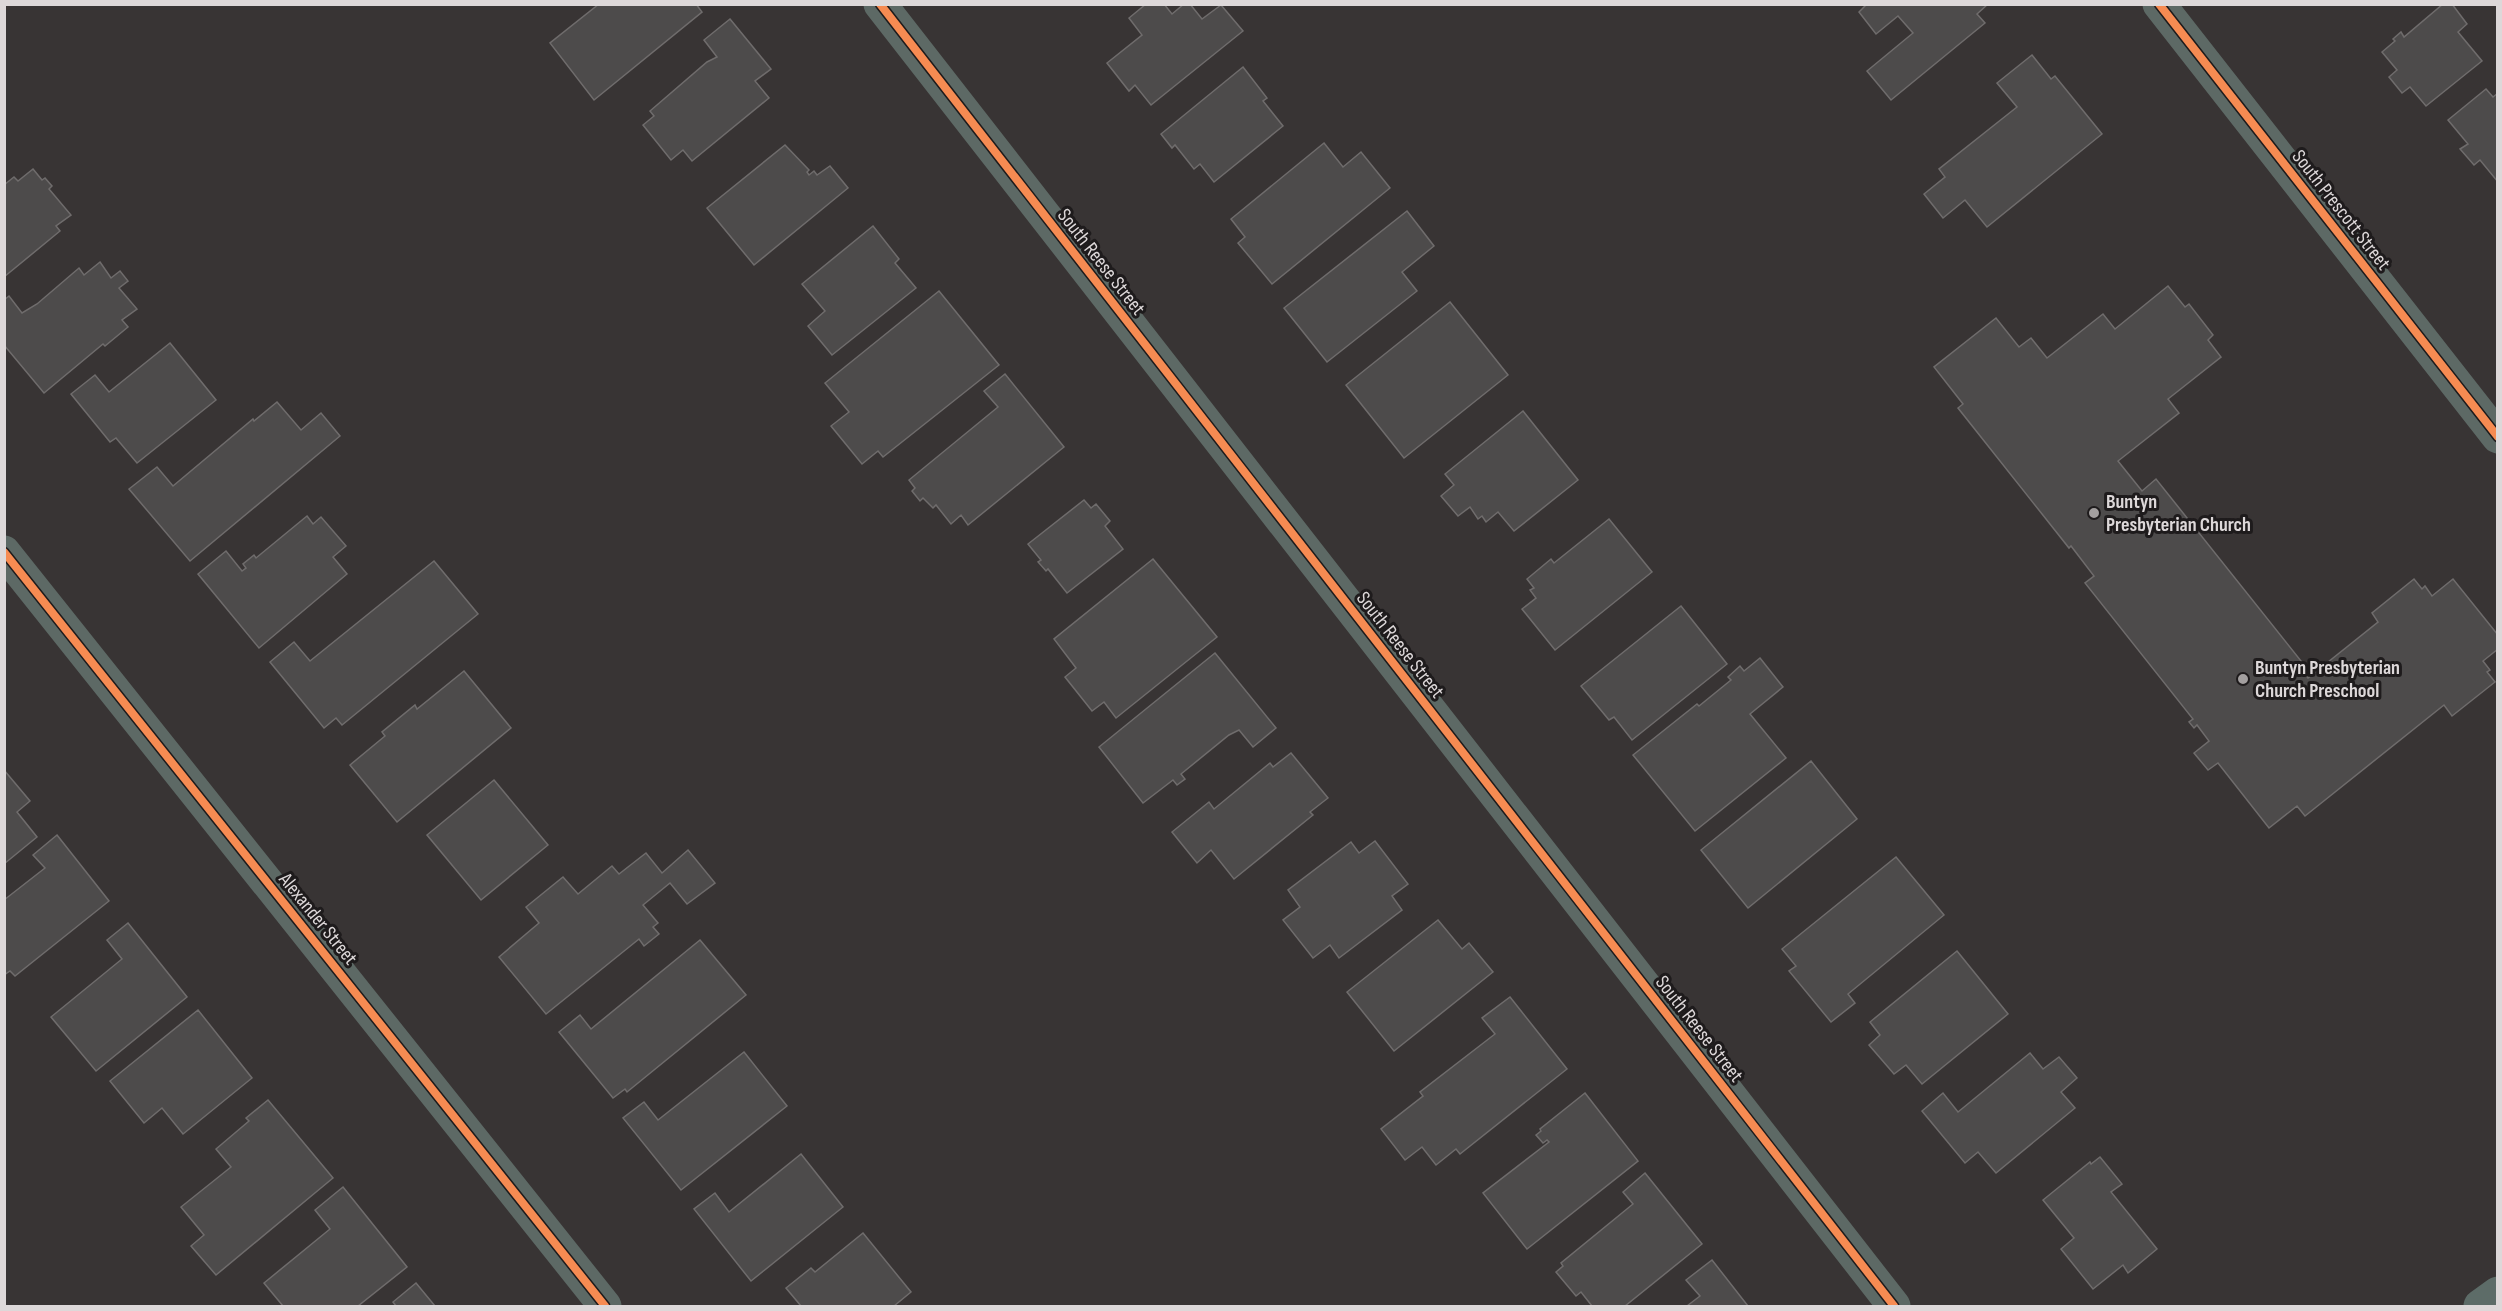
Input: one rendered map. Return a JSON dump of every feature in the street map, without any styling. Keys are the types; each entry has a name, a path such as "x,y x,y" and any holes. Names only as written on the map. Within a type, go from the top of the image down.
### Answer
{"main road":[{"path":"2480,1306 2498,1293"}],"street":[{"name":"South Reese Street","path":"880,4 1894,1306"},
{"name":"South Prescott Street","path":"2159,4 2498,437"},
{"name":"Alexander Street","path":"4,552 605,1306"}],"building":[{"path":"599,4 696,4 702,12 594,100 550,43"},
{"path":"1146,4 1164,4 1172,14 1184,4 1190,4 1202,19 1221,5 1243,31 1151,105 1135,85 1129,91 1107,63 1142,35 1129,18"},
{"path":"1867,4 1988,4 1977,14 1985,23 1891,100 1867,71 1913,33 1898,16 1876,34 1859,12"},
{"path":"2443,4 2452,4 2467,24 2458,32 2482,61 2426,106 2410,87 2402,93 2389,77 2397,70 2382,52 2395,41 2393,39 2401,32 2404,37"},
{"path":"730,19 771,69 755,81 769,98 692,161 683,150 671,160 643,125 654,116 650,111 707,62 717,57 704,40"},
{"path":"2032,55 2051,79 2055,76 2102,134 1987,227 1965,200 1943,218 1924,194 1945,177 1939,169 2017,107 1997,83"},
{"path":"1243,67 1267,98 1263,101 1283,126 1214,182 1200,164 1194,169 1175,145 1172,148 1161,134"},
{"path":"2486,89 2493,97 2498,93 2498,182 2480,160 2474,165 2460,149 2468,144 2448,120"},
{"path":"1324,143 1343,167 1361,152 1390,188 1272,284 1238,243 1245,237 1231,219"},
{"path":"785,145 809,170 807,172 809,175 814,171 817,175 830,166 848,188 754,265 707,208"},
{"path":"33,169 42,180 45,178 52,186 49,189 71,215 56,226 60,231 4,277 4,185 14,177 18,181"},
{"path":"1407,211 1434,246 1402,272 1417,291 1327,362 1284,308"},
{"path":"873,226 899,259 895,263 916,288 832,355 808,326 825,311 802,284"},
{"path":"100,262 111,278 120,271 128,281 119,288 137,309 122,320 128,327 105,346 103,344 44,393 4,345 4,300 9,296 22,313 37,304 79,268 84,275"},
{"path":"2168,286 2185,307 2189,304 2213,335 2208,340 2221,357 2168,399 2179,413 2118,461 2142,491 2156,479 2305,666 2302,671 2308,678 2378,622 2372,613 2414,579 2422,589 2425,586 2432,596 2453,579 2498,635 2498,649 2483,661 2490,670 2487,672 2495,682 2452,716 2444,705 2305,816 2297,806 2269,828 2218,763 2208,770 2194,753 2209,741 2197,725 2194,728 2189,722 2193,719 2085,583 2094,576 2071,546 2069,548 1958,408 1963,404 1934,367 1996,318 2019,347 2031,338 2047,358 2103,314 2115,329"},
{"path":"939,291 999,365 883,457 878,451 862,464 831,426 849,412 825,383"},
{"path":"1450,302 1508,375 1404,458 1346,385"},
{"path":"170,343 216,400 137,463 116,438 110,442 71,394 95,375 109,392"},
{"path":"1005,374 1064,447 968,525 961,515 951,524 936,505 933,508 923,498 920,501 912,491 915,488 909,480 998,407 984,391"},
{"path":"277,402 301,430 321,413 340,436 190,561 129,489 157,467 173,486 253,419 254,421"},
{"path":"1523,411 1578,480 1514,531 1498,512 1486,522 1482,516 1478,519 1470,507 1458,516 1441,496 1454,485 1445,474"},
{"path":"1084,500 1091,508 1096,504 1110,521 1105,526 1123,549 1067,593 1048,569 1046,571 1038,562 1041,560 1028,544"},
{"path":"307,516 313,524 321,517 346,546 333,557 347,574 259,648 198,574 226,551 242,571 246,568 243,564 254,555 256,558"},
{"path":"1609,519 1652,572 1555,650 1522,609 1536,598 1530,590 1534,588 1527,579 1551,559 1554,563"},
{"path":"1153,559 1217,637 1116,718 1104,702 1092,711 1065,677 1076,668 1054,639"},
{"path":"434,561 478,614 342,725 336,718 324,728 270,662 294,642 310,661"},
{"path":"1681,606 1727,664 1632,740 1614,717 1609,720 1581,686"},
{"path":"1215,653 1276,728 1253,747 1239,730 1229,735 1181,774 1185,779 1177,785 1173,780 1143,803 1099,747"},
{"path":"1760,658 1783,687 1750,714 1786,758 1695,831 1633,755 1731,680 1728,677 1740,666 1744,671"},
{"path":"464,671 511,728 397,822 350,765 385,736 382,732 415,705 417,709"},
{"path":"1291,753 1328,798 1310,812 1313,815 1234,879 1211,850 1197,863 1172,832 1209,802 1214,809 1270,763 1273,767"},
{"path":"1811,761 1857,819 1748,908 1701,850"},
{"path":"4,770 30,801 17,812 37,837 4,864"},
{"path":"494,780 548,845 481,900 427,835"},
{"path":"57,835 109,901 15,976 10,971 4,975 4,900 45,868 33,855"},
{"path":"1375,841 1408,884 1392,896 1402,910 1339,958 1330,945 1313,958 1283,920 1300,907 1288,890 1351,842 1359,853"},
{"path":"688,850 715,883 687,904 670,883 643,905 658,923 653,927 659,934 644,946 639,939 546,1014 499,957 539,923 526,907 563,877 578,894 612,866 619,874 646,853 662,873"},
{"path":"1896,857 1944,915 1848,994 1855,1003 1831,1022 1789,971 1796,966 1782,949"},
{"path":"1438,920 1462,949 1469,943 1493,972 1394,1051 1347,992"},
{"path":"128,923 187,997 96,1071 51,1017 122,959 107,940"},
{"path":"700,940 746,995 627,1092 625,1089 613,1098 559,1032 580,1015 591,1029"},
{"path":"1957,951 2008,1014 1922,1084 1906,1065 1894,1074 1869,1045 1880,1035 1870,1022"},
{"path":"1510,997 1567,1069 1460,1154 1456,1149 1436,1165 1422,1147 1405,1160 1381,1129 1423,1096 1420,1092 1495,1034 1482,1018"},
{"path":"198,1010 252,1078 183,1134 162,1108 144,1123 110,1081"},
{"path":"744,1052 787,1106 681,1190 623,1118 644,1102 658,1120"},
{"path":"2030,1053 2043,1069 2059,1057 2077,1078 2061,1092 2075,1108 1996,1173 1978,1152 1965,1163 1922,1111 1943,1093 1958,1112"},
{"path":"1585,1093 1638,1161 1527,1249 1483,1193 1549,1142 1547,1140 1543,1143 1536,1135 1541,1131 1540,1129"},
{"path":"268,1100 333,1178 216,1275 191,1246 204,1235 181,1207 231,1167 216,1149 249,1121 246,1118"},
{"path":"801,1154 843,1207 751,1281 694,1209 715,1193 729,1212"},
{"path":"2100,1157 2122,1184 2111,1192 2157,1249 2128,1273 2123,1265 2093,1289 2061,1249 2074,1238 2043,1200 2090,1162 2091,1164"},
{"path":"1645,1173 1702,1244 1625,1306 1592,1306 1581,1292 1576,1296 1556,1272 1563,1266 1561,1263 1633,1204 1623,1192"},
{"path":"343,1187 407,1267 358,1306 283,1306 264,1283 330,1229 315,1210"},
{"path":"863,1233 911,1292 894,1306 801,1306 786,1288 811,1268 815,1272"},
{"path":"1712,1260 1748,1306 1687,1306 1700,1296 1686,1280"},
{"path":"416,1283 435,1306 396,1306 393,1302"}],"cycle path":[{"path":"880,4 1894,1306"},
{"path":"2159,4 2498,437"},
{"path":"4,552 605,1306"}],"place":[{"name":"Buntyn Presbyterian Church","path":"2094,513"},
{"name":"Buntyn Presbyterian Church Preschool","path":"2243,679"}]}
